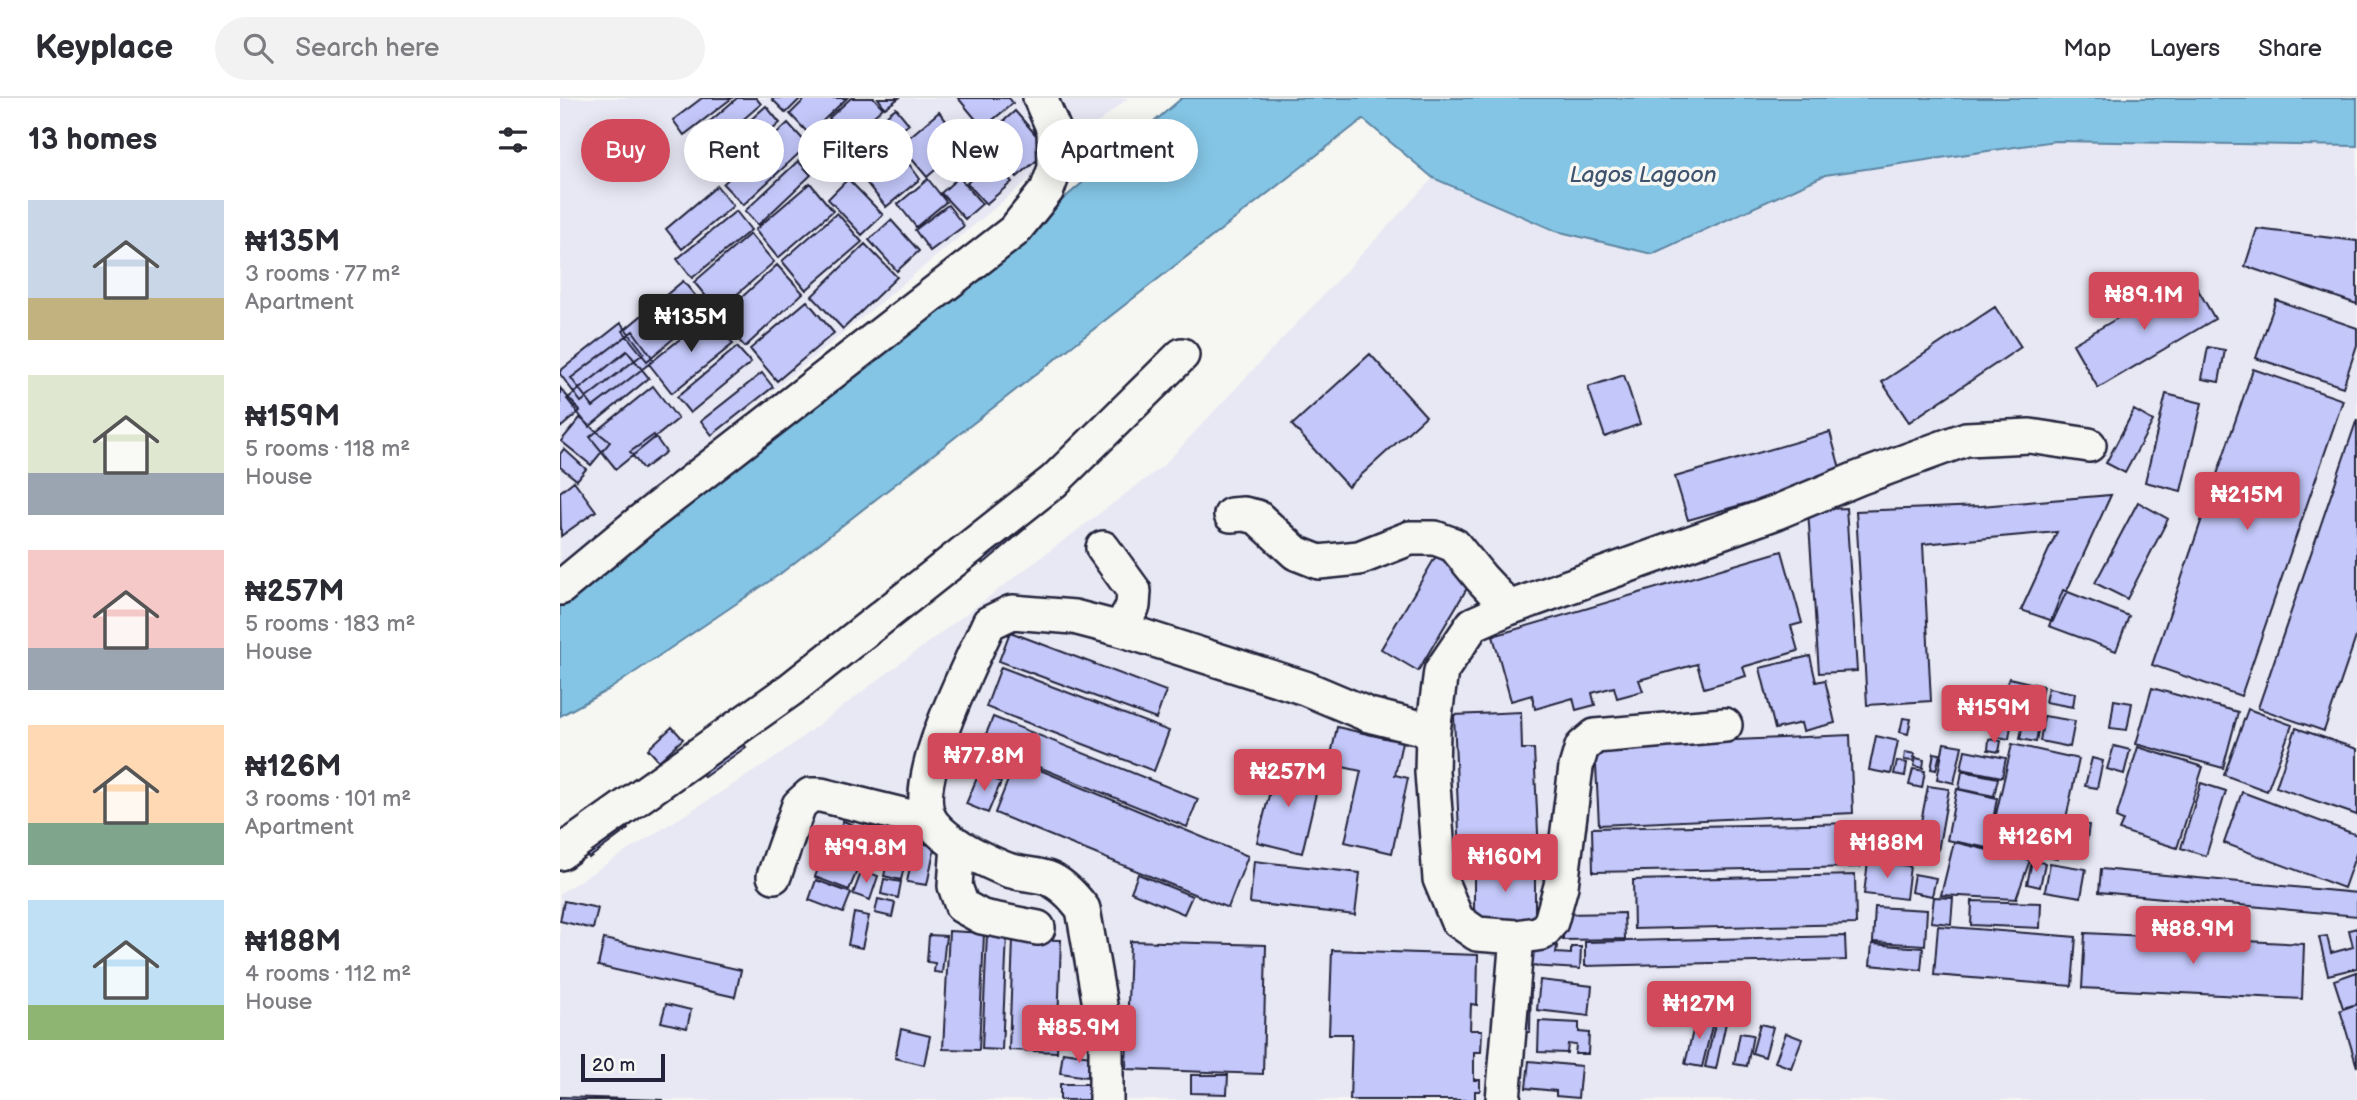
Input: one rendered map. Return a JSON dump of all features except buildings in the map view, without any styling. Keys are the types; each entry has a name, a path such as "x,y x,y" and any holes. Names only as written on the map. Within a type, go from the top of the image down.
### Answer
{"street":[{"path":"560,588 641,521 1014,230 1047,190 1055,168 1054,130 1040,98"},
{"path":"560,853 790,690 1054,481 1182,355"},
{"path":"1725,725 1595,736 1582,747 1576,768 1561,886 1551,922 1542,933 1517,937 1477,934 1457,920 1440,879 1434,799 1433,731 1441,671 1473,624 1509,608 1777,512 1859,478 1966,439 2030,436 2088,446"},
{"path":"1231,516 1244,514 1257,517 1296,553 1318,562 1359,558 1410,538 1435,538 1454,545 1509,608"},
{"path":"1103,548 1135,591 1133,606 1119,629"},
{"path":"931,822 925,796 933,750 989,624 1012,612 1074,617 1119,629 1305,688 1369,715 1433,731"},
{"path":"774,876 799,805 810,795 821,795 931,822 958,845 1007,870 1049,879 1072,895 1083,909 1105,1039 1106,1100"},
{"path":"958,845 955,886 962,906 982,917 1038,928"},
{"path":"1503,1100 1517,937"}],"shaded area":[{"path":"560,98 1128,98 1103,119 1037,119 1037,173 560,567"},
{"path":"2055,141 2357,146 2357,1100 560,1100 560,893 769,762 1164,465 1433,178 1556,231 1652,254 1825,175"}],"water":[{"name":"Lagos Lagoon","path":"1182,98 2357,98 2357,146 2055,141 1825,175 1652,254 1556,231 1433,178 1363,119 780,574 610,689 560,716 560,581 647,529 839,390 1083,182 1198,182 1198,119 1157,119"}]}
